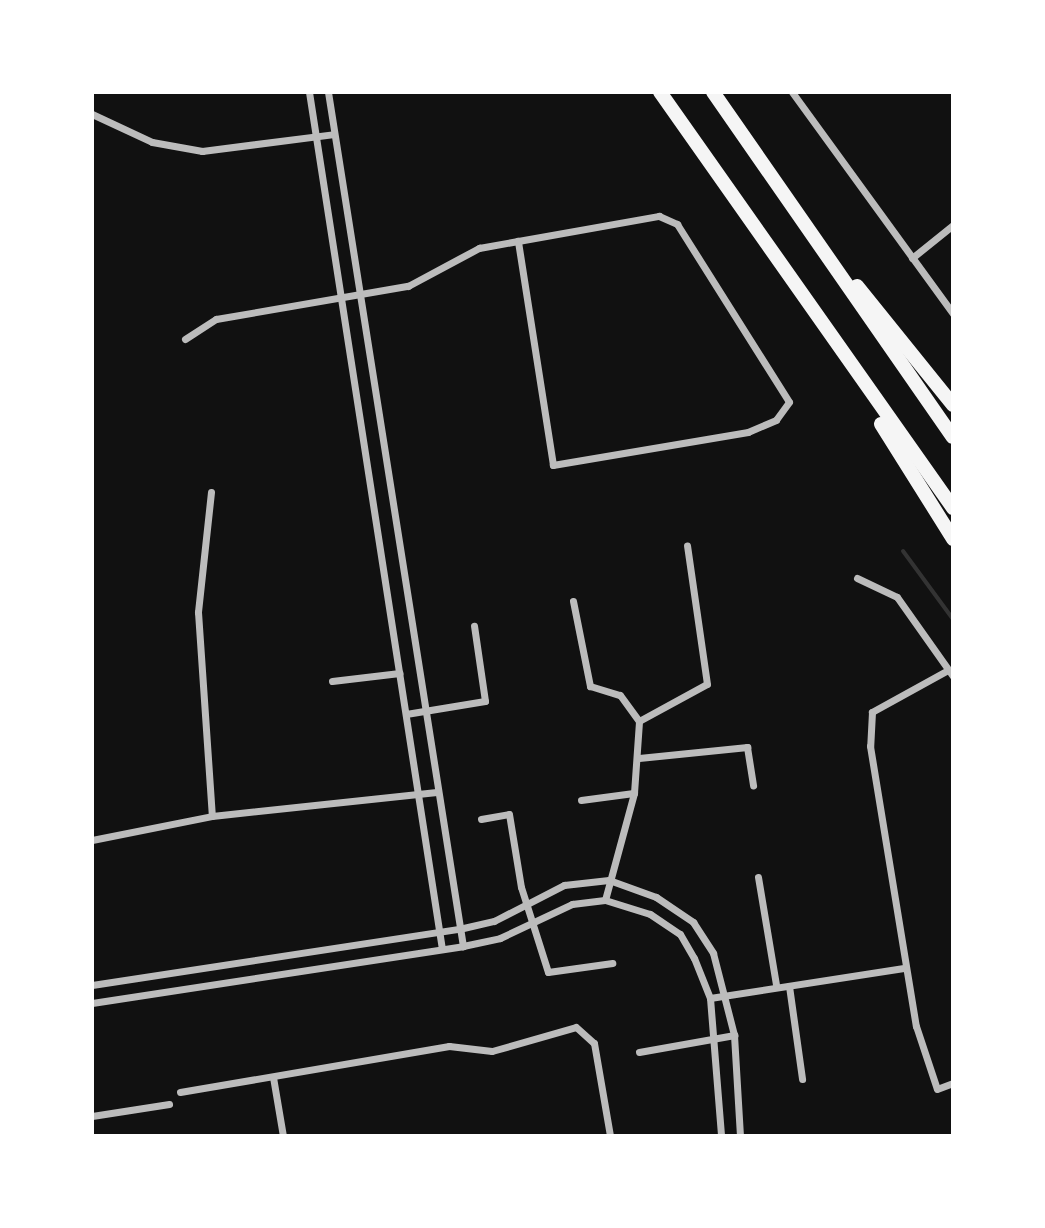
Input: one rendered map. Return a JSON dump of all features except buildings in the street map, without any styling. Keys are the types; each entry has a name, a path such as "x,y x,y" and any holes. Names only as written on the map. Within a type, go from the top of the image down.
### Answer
{"highway":[{"path":"660,92 834,344 953,508"},
{"path":"713,92 953,437"},
{"path":"784,195 953,405"},
{"path":"834,344 953,539"}],"street":[{"path":"309,92 442,949"},
{"path":"328,92 463,946"},
{"path":"792,92 953,314"},
{"path":"92,114 152,142 202,151 334,134"},
{"path":"185,339 216,319 343,301 408,286 479,248 518,241 659,216 677,224 789,402 776,420 748,432 553,465 518,241"},
{"path":"912,258 953,225"},
{"path":"211,492 198,612 212,816"},
{"path":"639,721 707,684 687,545"},
{"path":"857,578 897,597 950,673 872,712 870,746 904,968 937,1089 953,1083"},
{"path":"573,601 590,686 620,695 639,721 639,758 634,793 605,900"},
{"path":"406,714 485,701 474,626"},
{"path":"332,681 400,673"},
{"path":"639,758 747,747 753,786"},
{"path":"92,840 212,816 437,792"},
{"path":"581,800 634,793"},
{"path":"481,819 509,814 527,905 548,972 612,963"},
{"path":"758,877 776,985"},
{"path":"92,985 459,929 527,905 564,885 609,880 693,922 727,994 734,1035 740,1136"},
{"path":"92,1003 463,946 572,904 605,900 650,914 680,934 710,998 721,1136"},
{"path":"710,998 776,985 789,986 904,968"},
{"path":"789,986 802,1079"},
{"path":"180,1092 449,1046 492,1051 576,1027 594,1043 610,1136"},
{"path":"639,1052 734,1035"},
{"path":"273,1077 283,1136"},
{"path":"92,1116 169,1104"}],"waterway":[{"path":"903,551 953,619"}]}
